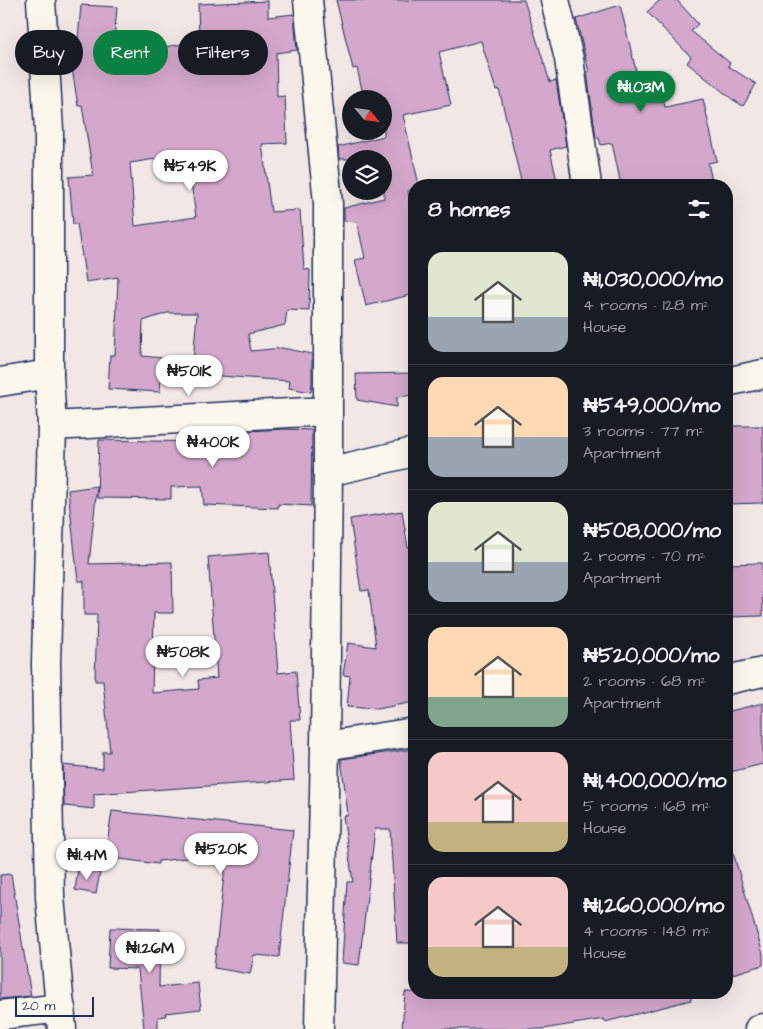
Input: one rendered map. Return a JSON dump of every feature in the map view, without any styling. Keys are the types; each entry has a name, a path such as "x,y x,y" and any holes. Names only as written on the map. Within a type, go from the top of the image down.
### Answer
{"street":[{"path":"0,1015 61,1019 50,897 46,663 52,426 49,374 49,130 41,0"},
{"path":"308,0 328,203 326,746 319,1029"},
{"path":"555,0 570,59 587,179"},
{"path":"0,382 49,374"},
{"path":"733,380 763,374"},
{"path":"52,426 328,411"},
{"path":"328,472 408,453"},
{"path":"733,678 763,672"},
{"path":"326,746 408,733"},
{"path":"759,1029 763,1028"}],"building":[{"path":"336,0 524,0 550,82 556,80 566,146 550,150 557,179 521,179 499,89 496,90 481,41 439,52 451,105 403,115 418,179 408,179 408,296 366,306 355,260 365,258 357,222 344,221 344,208 376,200 392,200 392,150 342,150 342,159 339,159 338,147 367,140 392,140 392,90 362,90 357,68 353,69"},
{"path":"660,0 677,0 698,24 691,31 730,63 728,66 756,84 743,106 687,63 691,57 647,12"},
{"path":"268,1 268,17 294,14 297,50 276,53 277,97 285,96 287,143 262,144 271,212 300,210 304,269 310,270 309,311 287,310 285,325 248,334 251,351 282,348 312,354 311,392 289,388 290,381 192,374 197,313 167,313 143,321 142,356 162,358 160,392 108,389 110,355 115,355 118,277 86,282 77,224 73,224 69,177 93,175 82,105 78,106 73,75 83,75 83,30 79,30 81,5 117,7 115,30 93,30 93,75 168,75 168,46 178,45 178,75 268,75 268,30 199,30 198,4","holes":["187,154 196,217 135,226 130,163"]},
{"path":"620,5 640,87 660,83 665,107 703,99 717,161 708,163 712,179 620,179 612,143 601,145 599,138 596,138 587,72 589,72 576,19"},
{"path":"408,373 408,396 397,397 397,407 357,400 356,374"},
{"path":"733,426 763,426 763,503 733,504"},
{"path":"285,429 312,430 311,506 278,504 278,508 204,505 202,486 171,487 171,499 97,498 99,440 203,442 203,433 227,434 227,432"},
{"path":"97,486 89,564 172,562 173,613 154,613 152,693 199,689 198,680 217,678 208,557 269,552 278,673 296,671 300,720 290,720 294,780 94,794 94,809 64,806 63,765 103,769 103,752 110,752 103,681 95,681 97,615 84,615 84,581 78,581 68,490"},
{"path":"402,511 408,548 408,703 377,709 347,707 350,676 343,675 348,643 376,647 369,590 361,591 350,519"},
{"path":"762,563 763,616 733,617 733,564"},
{"path":"763,703 763,764 733,771 733,710"},
{"path":"408,750 408,943 397,943 390,829 375,829 359,965 342,963 347,882 353,882 343,816 348,815 341,759"},
{"path":"112,811 293,830 279,957 254,955 250,974 214,968 226,857 197,860 196,857 158,861 158,864 105,857"},
{"path":"733,852 763,954 763,965 733,974"},
{"path":"78,869 100,872 96,894 75,890"},
{"path":"11,874 31,996 0,999 0,875"},
{"path":"110,928 160,929 159,987 198,983 201,1009 165,1013 166,1016 158,1017 158,1029 144,1029 138,969 108,968"},
{"path":"405,992 408,992 408,999 691,1000 605,1022 604,1019 543,1029 402,1029"}]}
